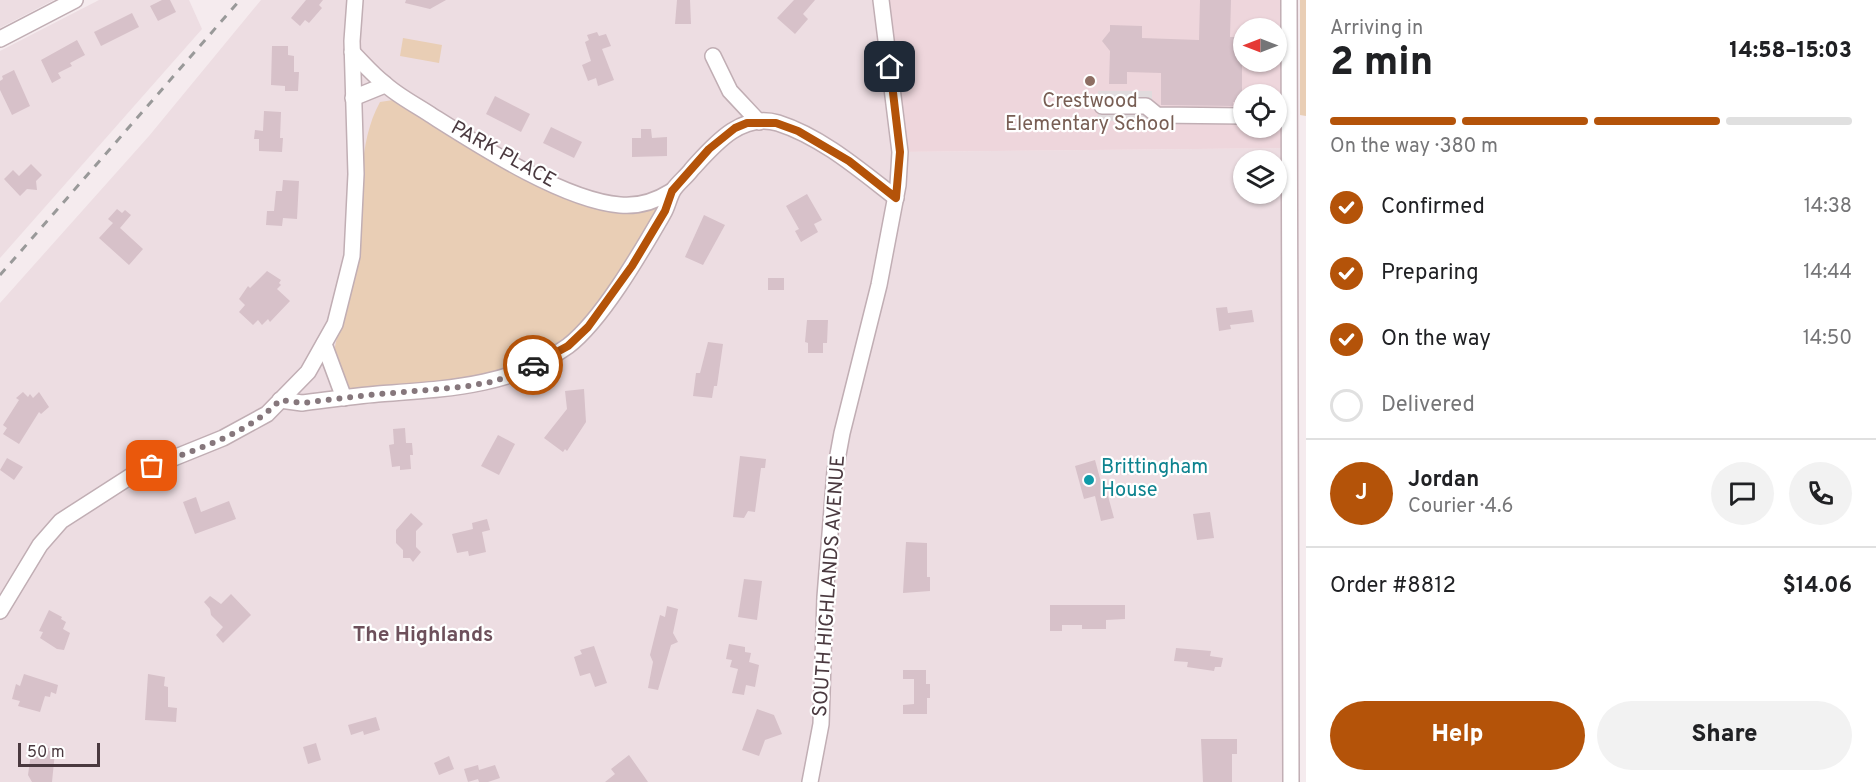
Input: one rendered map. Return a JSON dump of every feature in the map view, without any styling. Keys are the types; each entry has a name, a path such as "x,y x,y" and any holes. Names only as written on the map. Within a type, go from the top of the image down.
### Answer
{"street":[{"path":"0,39 75,0"},
{"path":"0,610 40,544 61,520 134,474 223,438 267,414 308,372 335,324 352,256 356,174 352,52 355,0"},
{"name":"SOUTH HIGHLANDS AVENUE","path":"810,782 821,724 825,597 835,471 842,432 876,297 896,198 900,152 881,0"},
{"path":"1285,84 1289,0"},
{"name":"PARK PLACE","path":"352,52 385,85 452,129 525,171 599,202 621,205 641,205 657,200 672,191"},
{"path":"713,56 730,91 759,122"},
{"path":"353,98 385,85"},
{"path":"1102,106 1146,106 1157,115 1233,116"},
{"path":"280,400 302,403 462,387 496,381 516,374 568,346 588,327 632,266 665,211 672,191 709,149 730,132 747,123 776,123 798,131 849,161 896,198"},
{"path":"1284,138 1298,517 1292,782"},
{"path":"324,344 344,398"}],"shaded area":[{"path":"0,0 54,0 0,28"},
{"path":"99,0 189,0 202,29 0,258 0,51"},
{"path":"261,0 881,0 900,152 1289,148 1291,782 0,782 0,303 149,136"},
{"name":"Crestwood Elementary School","path":"881,0 1289,0 1289,148 900,152"},
{"path":"1300,0 1306,0 1306,116 1300,115"},
{"path":"403,38 442,45 439,63 400,56"},
{"path":"1098,91 1152,91 1152,121 1098,121"},
{"path":"393,100 444,129 613,210 664,200 621,275 565,344 532,362 464,383 346,391 335,365 334,356 355,270 364,152 380,102"}],"building":[{"path":"162,0 170,0 176,12 158,21 150,6"},
{"path":"306,0 323,0 319,5 322,8 309,23 305,20 300,26 291,18"},
{"path":"406,0 446,0 430,9 405,3"},
{"path":"677,0 690,0 691,24 675,24"},
{"path":"794,0 815,0 803,14 808,19 795,34 777,18"},
{"path":"1200,0 1231,0 1230,37 1233,37 1233,72 1242,72 1242,84 1233,84 1233,106 1161,105 1161,73 1127,72 1127,84 1109,84 1110,51 1102,41 1110,31 1110,25 1142,26 1142,38 1199,40"},
{"path":"132,13 139,27 101,46 94,32"},
{"path":"597,32 599,36 606,34 611,46 602,49 614,80 598,86 596,78 588,81 582,65 591,61 585,42 589,40 587,35"},
{"path":"77,40 85,55 70,63 72,66 58,73 61,78 52,83 41,60"},
{"path":"272,46 288,46 288,55 294,56 294,72 299,72 298,91 285,91 285,86 271,85"},
{"path":"14,70 30,106 12,115 0,90 0,81 3,79 2,76"},
{"path":"495,96 530,114 521,132 486,114"},
{"path":"264,111 281,112 282,152 259,151 259,139 254,139 255,130 263,131"},
{"path":"551,127 582,142 574,158 543,143"},
{"path":"641,129 651,129 652,138 667,137 667,156 632,157 632,138 641,138"},
{"path":"31,164 42,175 36,181 37,190 27,189 20,196 4,179 13,170 19,176"},
{"path":"283,180 299,181 297,219 283,218 282,226 266,225 267,211 274,211 276,191 282,191"},
{"path":"807,194 822,220 814,224 818,232 801,242 795,231 799,229 786,206"},
{"path":"117,209 122,213 125,210 131,215 120,228 143,249 129,265 99,238 113,223 108,219"},
{"path":"704,215 725,225 703,265 685,257"},
{"path":"267,271 281,280 279,283 281,285 277,289 290,301 270,322 268,319 262,325 258,320 253,325 239,312 245,305 239,299 248,286 250,288"},
{"path":"768,278 784,278 784,290 768,290"},
{"path":"1227,307 1228,313 1252,310 1254,322 1230,325 1231,329 1219,331 1216,308"},
{"path":"807,320 828,320 827,343 823,343 823,353 808,353 808,343 805,342"},
{"path":"708,342 723,344 717,386 714,386 712,398 693,396 696,373 700,373"},
{"path":"584,389 586,422 567,451 565,449 563,452 544,438 567,409 565,391"},
{"path":"23,392 28,397 30,394 33,398 39,392 49,407 41,414 39,412 19,444 3,434 7,428 3,425 19,400 16,398"},
{"path":"405,428 406,443 412,443 413,455 410,455 411,469 400,470 400,466 392,467 389,445 394,444 393,429"},
{"path":"498,435 515,444 499,475 481,466"},
{"path":"740,456 766,459 765,468 761,468 755,512 748,511 744,518 733,517"},
{"path":"7,458 23,467 14,480 0,470"},
{"name":"Brittingham House","path":"1095,460 1105,497 1108,496 1114,518 1101,521 1095,496 1084,499 1075,466"},
{"path":"196,497 201,512 229,501 236,519 195,534 183,502"},
{"path":"1210,512 1214,538 1197,540 1193,514"},
{"path":"411,513 423,524 416,531 416,547 421,552 413,562 410,558 403,558 403,550 396,543 396,530"},
{"path":"487,519 490,530 482,532 486,552 469,556 468,551 457,553 452,534 473,529 472,523"},
{"path":"906,542 927,543 927,577 930,577 930,591 903,593"},
{"path":"744,579 762,581 757,620 738,617"},
{"path":"231,594 251,615 223,643 216,635 223,627 211,615 210,609 204,602 210,596 221,604"},
{"path":"1050,605 1125,605 1125,619 1106,620 1106,629 1082,629 1082,625 1062,625 1062,631 1050,631"},
{"path":"667,606 678,609 673,633 678,642 671,645 658,690 648,688 653,662 650,655 660,615 665,617"},
{"path":"49,610 66,622 63,629 70,633 64,650 57,649 40,638 43,632 39,631"},
{"path":"729,644 745,647 745,652 751,653 749,662 759,665 755,687 746,685 744,695 732,693 738,669 730,667 732,660 726,659"},
{"path":"594,646 607,683 595,687 590,673 580,676 574,657 582,654 580,650"},
{"path":"1176,648 1211,651 1210,656 1223,658 1221,667 1215,667 1214,671 1187,667 1188,662 1174,661"},
{"path":"903,670 926,670 926,684 930,684 927,714 903,714 903,705 914,704 914,679 903,679"},
{"path":"24,674 58,685 56,694 51,692 50,697 45,696 40,712 18,706 20,701 12,699 16,684 20,686"},
{"path":"148,674 165,677 164,686 168,687 168,707 177,708 176,722 145,720"},
{"path":"757,709 774,715 782,734 765,740 759,756 742,750"},
{"path":"376,717 380,730 364,735 363,731 351,735 348,725"},
{"path":"1201,739 1237,739 1237,754 1232,754 1232,782 1203,782"},
{"path":"316,743 321,760 308,764 303,747"},
{"path":"32,746 49,748 49,751 55,752 52,782 32,782 28,775"},
{"path":"629,755 648,782 605,782 615,774 611,769"},
{"path":"449,756 454,769 439,775 434,763"},
{"path":"478,765 479,770 495,765 500,778 488,782 479,782 478,779 468,782 464,769"}],"railway":[{"path":"0,275 240,0"}],"way so far":[{"path":"152,466 223,438 267,414 280,400 302,403 462,387 496,381 533,365"}],"place":[{"name":"Crestwood Elementary School","path":"1090,81"},
{"name":"Brittingham House","path":"1089,480"}],"district":[{"name":"The Highlands","path":"423,635"}],"route":[{"path":"533,365 568,346 588,327 632,266 665,211 672,191 709,149 735,128 747,123 759,122 776,123 798,131 849,161 896,198 900,152 890,67"}]}
